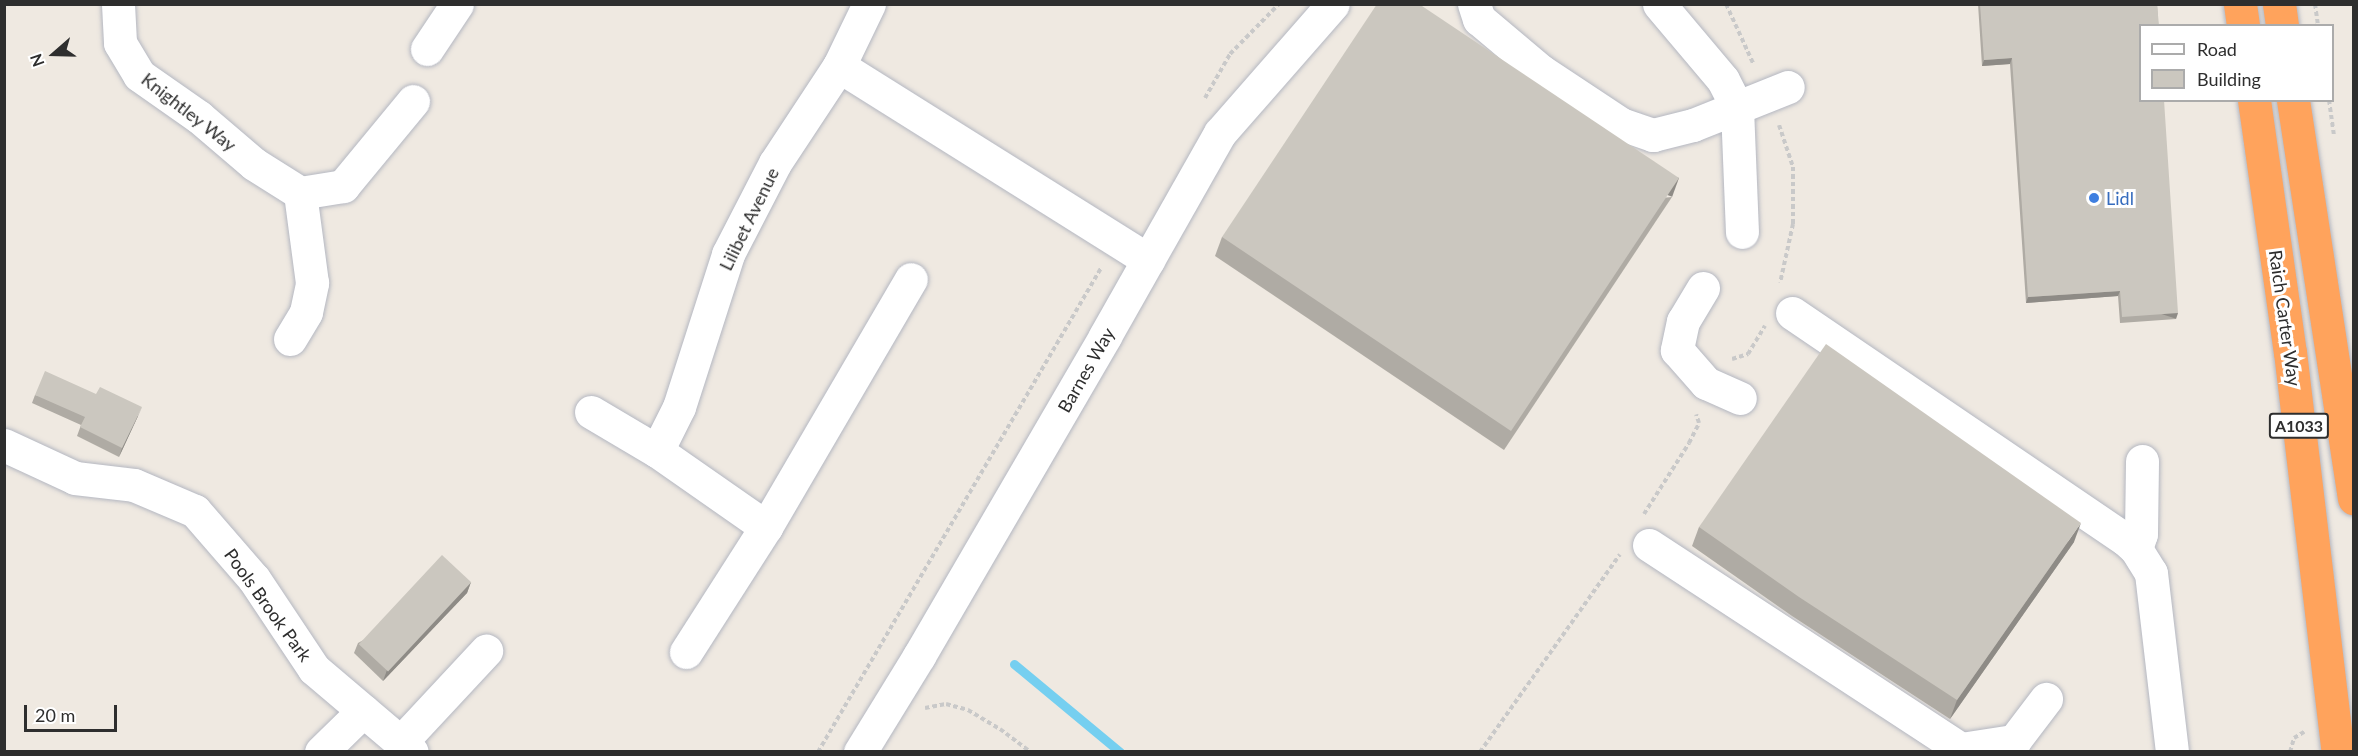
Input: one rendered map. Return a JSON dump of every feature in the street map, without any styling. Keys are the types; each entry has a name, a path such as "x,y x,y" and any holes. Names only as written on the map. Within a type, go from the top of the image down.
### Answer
{"highway":[{"path":"2240,4 2243,24"},
{"path":"2279,4 2282,24"},
{"name":"Raich Carter Way","path":"2254,102 2290,352 2338,752"},
{"name":"A1033","path":"2293,102 2354,498"}],"street":[{"name":"Knightley Way","path":"118,4 120,43 139,75 199,117 254,164 300,193"},
{"path":"427,49 457,4"},
{"name":"Lilibet Avenue","path":"657,451 679,407 728,254 776,163 838,66 869,4"},
{"name":"Barnes Way","path":"860,752 1220,133 1333,4"},
{"path":"1474,4 1479,19 1524,57 1621,124 1653,135 1694,126 1788,87"},
{"path":"1659,4 1723,80 1737,108 1742,232"},
{"path":"838,66 1148,260"},
{"path":"290,339 306,312 312,283 300,193 343,186 413,101"},
{"path":"686,652 766,527 910,279"},
{"path":"1703,288 1683,321 1677,350 1706,382 1740,398"},
{"path":"1792,313 2125,538 2136,549 2151,573 2172,751"},
{"path":"591,412 657,451 766,527"},
{"name":"Pools Brook Park","path":"4,445 75,478 135,485 195,511 254,579 314,669 406,747 486,651"},
{"path":"2136,549 2141,534 2142,461"},
{"path":"1649,545 1961,749 2014,741 2046,699"},
{"path":"321,752 363,711"}],"path":[{"path":"1203,103 1230,54 1279,4"},
{"path":"2315,4 2318,24"},
{"path":"818,752 1116,242"},
{"path":"850,696 883,716"},
{"path":"920,712 929,706 946,704 968,710 1000,729 1030,752"},
{"path":"2290,752 2294,738 2313,730"}],"building":[{"path":"1377,4 1419,4 1679,178 1511,431 1222,237"},
{"name":"Lidl","path":"1980,4 2157,4 2159,24 2139,24 2139,102 2164,102 2178,313 2122,317 2120,291 2028,297 2012,58 1984,60"},
{"path":"1826,344 2081,523 1957,700 1799,597 1699,527"},
{"path":"45,371 96,394 100,387 142,407 122,448 80,427 85,417 35,395"},
{"path":"442,555 471,582 388,672 359,644"}],"waterway":[{"path":"1014,664 1120,752"}],"place":[{"name":"Lidl","path":"2094,198"}]}
